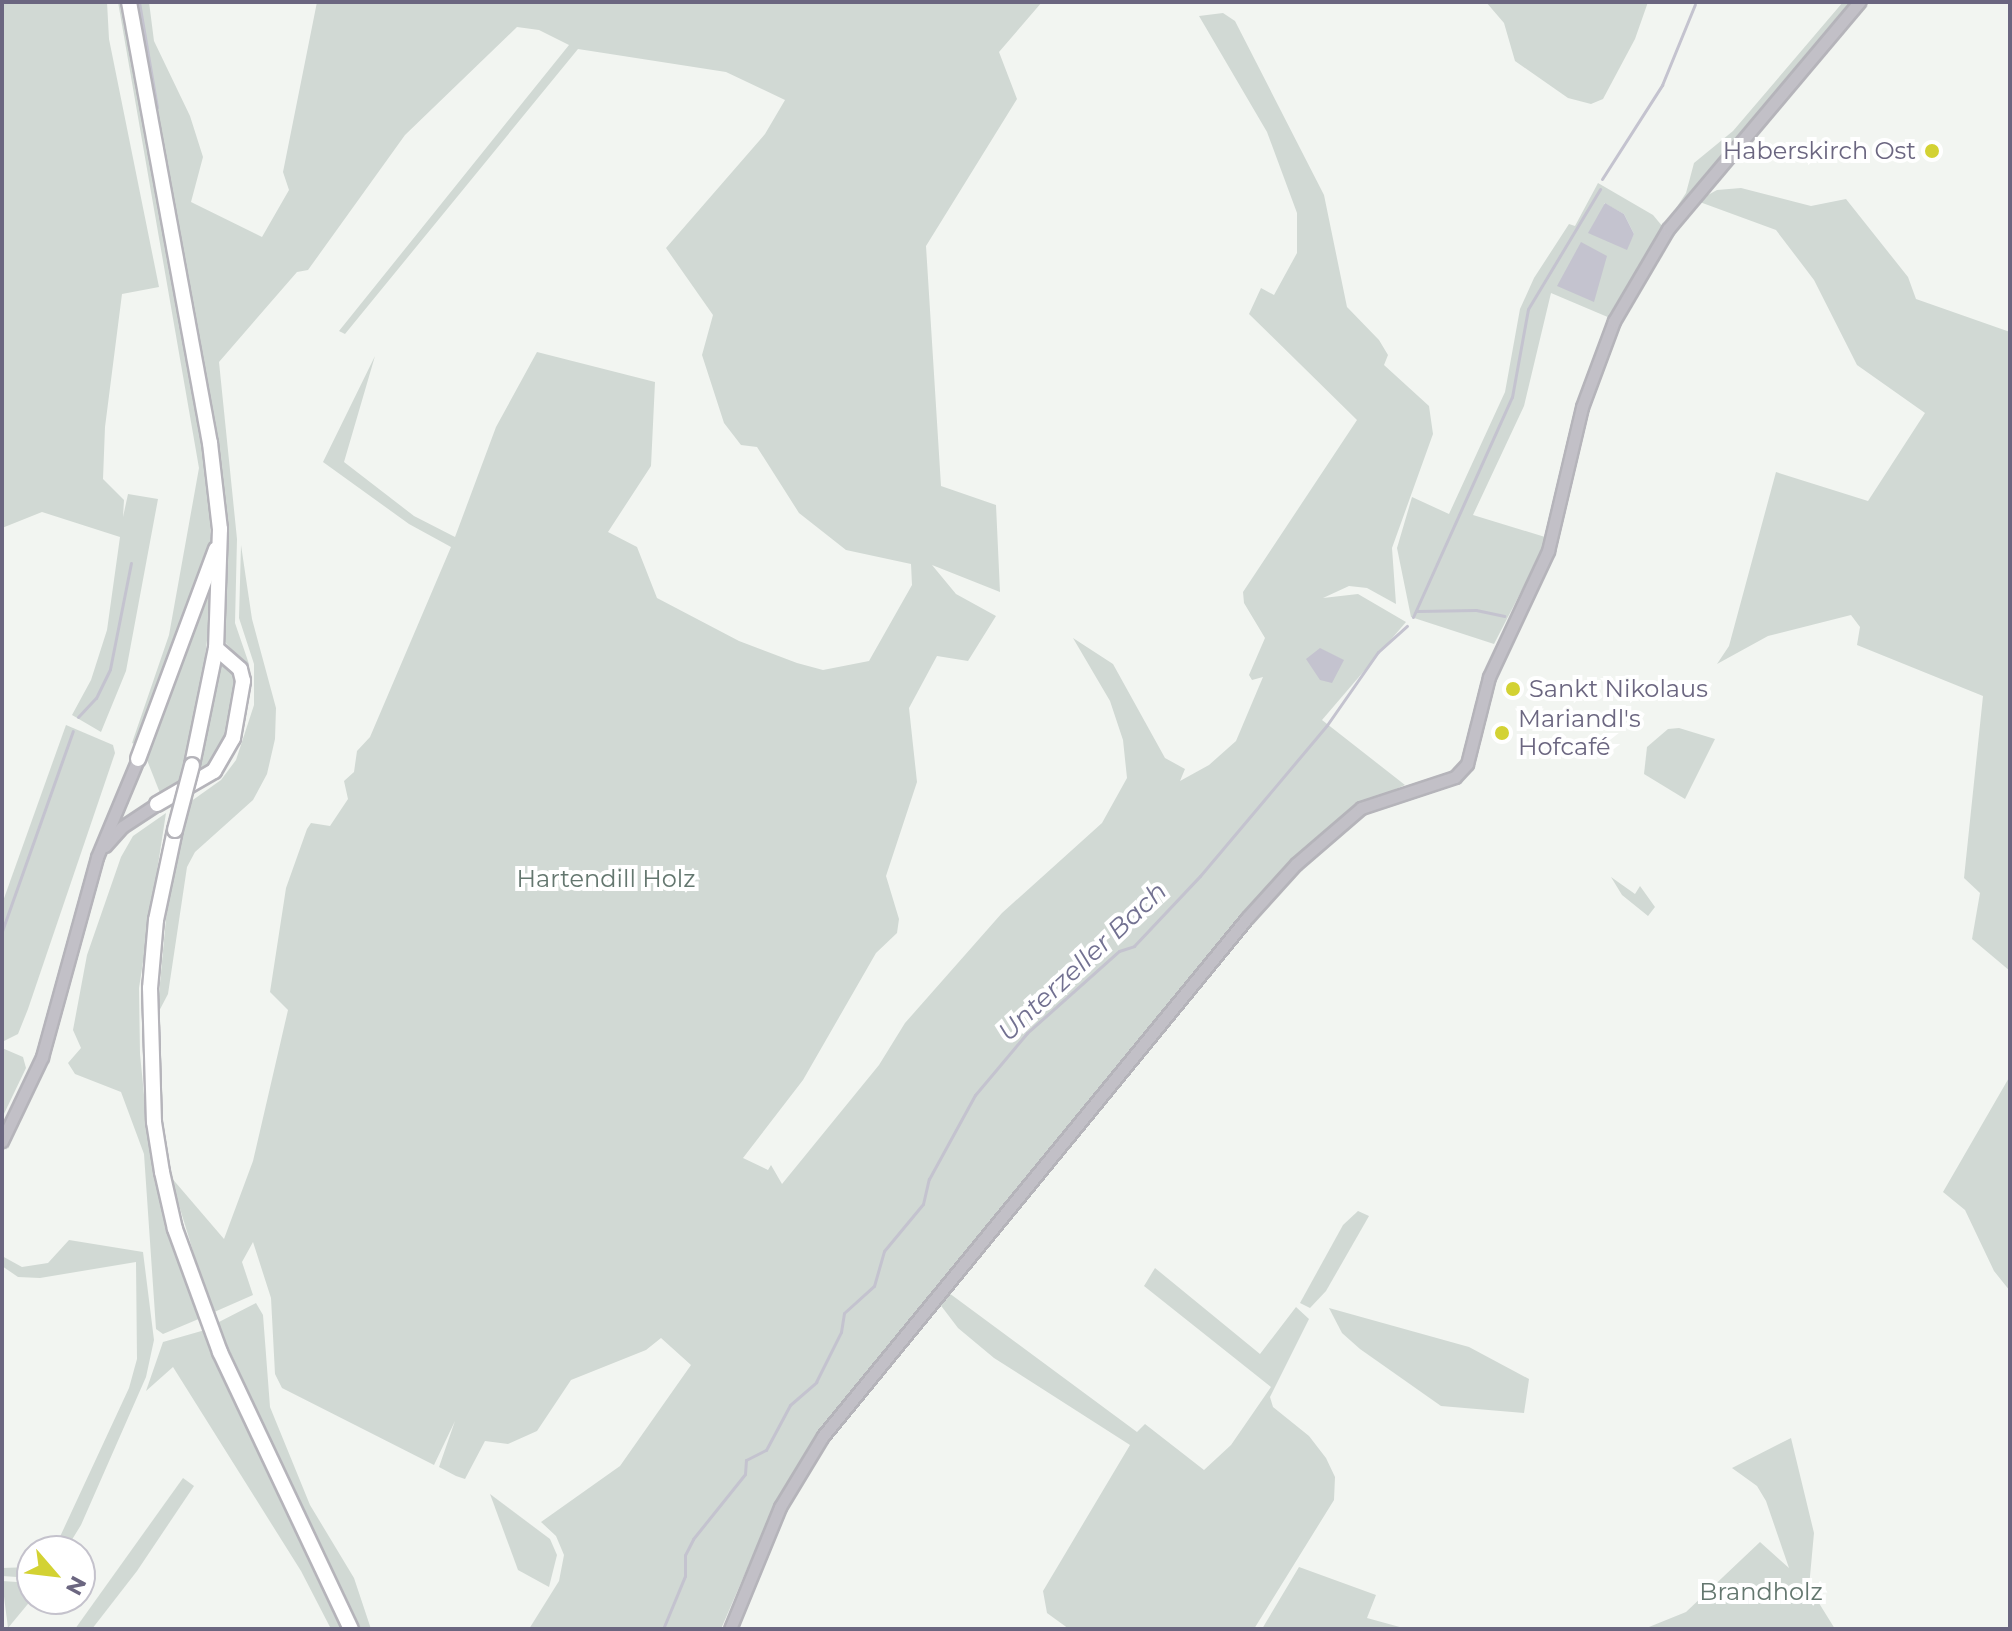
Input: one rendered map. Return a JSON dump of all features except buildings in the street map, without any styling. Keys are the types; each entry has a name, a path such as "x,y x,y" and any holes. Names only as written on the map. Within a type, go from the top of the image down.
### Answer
{"main road":[{"path":"129,2 210,443 220,529 216,648 156,920 150,988 153,1107 162,1172 179,1240 220,1352 351,1629"},
{"path":"138,759 208,576 220,529"},
{"path":"157,804 214,771 233,738 243,681 240,669 216,648"}],"street":[{"path":"730,1629 780,1507 823,1436 1247,918 1296,864 1361,808 1455,777 1467,764 1489,677 1548,551 1591,377 1645,265 1705,183 1859,2"},
{"path":"2,1141 42,1057 97,857 138,759"},
{"path":"97,857 122,827 157,804"}],"green space":[{"path":"2,2 107,2 109,39 159,287 122,294 105,427 103,479 124,500 123,517 128,494 158,499 126,671 101,732 72,715 91,680 107,630 120,537 42,512 2,528"},
{"path":"118,2 123,2 206,458 211,538 210,563 137,745 132,743 169,635 199,468"},
{"name":"Hartendill Holz","path":"135,2 149,2 154,41 190,116 203,157 191,202 262,237 289,190 283,172 317,2 1042,2 999,52 1017,99 926,246 941,486 996,505 1000,592 932,565 956,594 996,616 968,661 937,656 909,708 917,782 886,876 899,919 897,933 876,953 803,1080 743,1158 768,1170 771,1165 782,1184 879,1065 905,1023 1002,913 1102,823 1127,778 1123,740 1110,701 1073,638 1113,664 1165,758 1185,769 1180,781 1209,765 1236,741 1263,677 1252,680 1249,675 1265,638 1244,603 1243,592 1357,420 1249,314 1261,288 1274,295 1297,253 1297,213 1267,132 1199,16 1223,13 1235,21 1324,195 1347,307 1379,340 1388,355 1384,365 1429,406 1433,434 1392,548 1396,604 1367,588 1349,586 1323,598 1358,594 1406,622 1322,720 1405,785 1360,805 1293,860 871,1366 774,1506 721,1629 529,1629 559,1581 564,1555 556,1536 541,1522 620,1466 691,1365 661,1338 646,1350 571,1380 537,1431 508,1444 485,1441 465,1479 439,1467 455,1421 434,1465 282,1388 275,1374 271,1298 253,1242 242,1262 253,1295 212,1313 170,1176 224,1239 253,1161 288,1010 270,992 286,888 311,823 330,826 348,799 344,781 354,772 357,751 370,737 451,547 409,524 323,462 375,356 344,462 414,516 455,537 496,427 537,352 655,382 651,466 608,532 637,547 657,598 739,641 797,663 823,670 869,661 912,585 911,564 846,550 799,513 757,447 741,445 724,423 702,355 713,315 666,248 765,134 785,100 726,72 578,49 345,334 339,331 569,45 539,30 517,27 405,135 308,270 297,272 219,362 237,539 235,623 249,664 246,666 225,642 223,485"},
{"path":"1486,2 1648,2 1635,39 1603,99 1591,104 1568,98 1515,61 1504,23"},
{"path":"1843,2 1852,2 1669,219 1686,193 1694,163 1733,131"},
{"path":"1598,183 1653,215 1663,227 1610,318 1551,293 1524,406 1473,515 1545,537 1542,551 1494,644 1411,617 1397,548 1412,497 1449,514 1505,392 1520,309 1534,278 1569,224 1575,226","holes":["1604,203 1624,214 1634,234 1626,249"]},
{"path":"1741,188 1811,206 1846,199 1908,277 1916,299 2010,332 2010,971 1972,939 1980,893 1964,878 1983,696 1857,645 1860,627 1851,615 1768,636 1717,664 1729,646 1776,472 1868,501 1925,413 1857,365 1814,280 1776,230 1697,201 1717,190"},
{"path":"241,545 252,619 276,708 275,739 267,774 253,800 195,852 187,867 168,994 157,1015 168,897 190,802 221,780 236,760 254,705 254,664 239,618"},
{"path":"213,585 200,705 177,788 160,793 145,755"},
{"path":"222,654 231,661 240,695 220,757 195,779"},
{"path":"66,725 113,745 115,753 28,1009 18,1034 2,1042 2,904"},
{"path":"1679,728 1715,739 1685,799 1644,774 1647,747 1668,729"},
{"path":"166,813 139,988 140,1054 147,1125 201,1318 163,1334 156,1329 144,1154 121,1092 75,1074 68,1063 81,1048 73,1030 87,955 121,857 133,836"},
{"path":"1611,877 1635,894 1640,886 1655,907 1648,916 1622,895"},
{"path":"2,1048 23,1057 26,1068 2,1118"},
{"path":"2010,1076 2010,1291 1994,1271 1965,1210 1943,1192"},
{"path":"1358,1211 1369,1216 1326,1291 1310,1308 1300,1303 1343,1225"},
{"path":"69,1240 143,1252 154,1340 146,1377 75,1535 61,1535 129,1388 137,1359 136,1262 40,1278 18,1277 2,1266 2,1256 22,1267 48,1263"},
{"path":"1155,1268 1260,1354 1296,1307 1309,1319 1270,1397 1273,1407 1309,1436 1326,1458 1335,1477 1334,1500 1254,1629 1069,1629 1047,1613 1043,1591 1130,1445 994,1358 958,1328 939,1303 949,1293 1137,1432 1145,1424 1204,1470 1231,1445 1271,1387 1144,1286"},
{"path":"256,1303 263,1315 270,1407 310,1505 354,1578 371,1629 357,1629 217,1323"},
{"path":"1329,1308 1469,1347 1529,1379 1524,1413 1441,1406 1360,1349 1342,1333"},
{"path":"205,1330 284,1508 344,1629 331,1629 301,1571 173,1367 146,1391 163,1342"},
{"name":"Brandholz","path":"1791,1438 1814,1533 1809,1587 1835,1629 1644,1629 1686,1612 1760,1542 1789,1568 1766,1501 1757,1486 1732,1468"},
{"path":"183,1478 194,1486 137,1571 92,1629 75,1629 85,1615 96,1615 96,1600"},
{"path":"490,1494 550,1539 557,1555 549,1587 518,1570"},
{"path":"1299,1567 1376,1595 1367,1618 1407,1629 1262,1629"},
{"path":"2,1568 16,1568 16,1577 2,1576"},
{"path":"2,1581 16,1582 16,1615 19,1615 8,1628"}],"shaded area":[{"path":"1605,203 1624,214 1634,234 1627,250 1588,233"},
{"path":"1581,242 1607,256 1594,302 1557,286"},
{"path":"1320,648 1344,660 1332,683 1320,680 1306,659"}],"waterway":[{"path":"139,2 157,107"},
{"name":"Unterzeller Bach","path":"1602,179 1662,85 1695,4"},
{"name":"Unterzeller Bach","path":"1413,617 1512,397 1528,309 1600,189"},
{"path":"78,717 96,698 110,669 131,563"},
{"path":"1417,611 1476,610 1504,616"},
{"name":"Unterzeller Bach","path":"663,1629 685,1576 685,1555 693,1539 745,1474 746,1460 766,1450 790,1405 816,1382 841,1332 844,1313 874,1286 884,1251 923,1204 929,1179 975,1095 1027,1033 1119,951 1134,946 1200,876 1327,725 1378,652 1407,626"},
{"path":"2,931 73,731"}],"place":[{"name":"Haberskirch Ost","path":"1932,151"},
{"name":"Sankt Nikolaus","path":"1513,689"},
{"name":"Mariandl's Hofcafé","path":"1502,733"}]}
